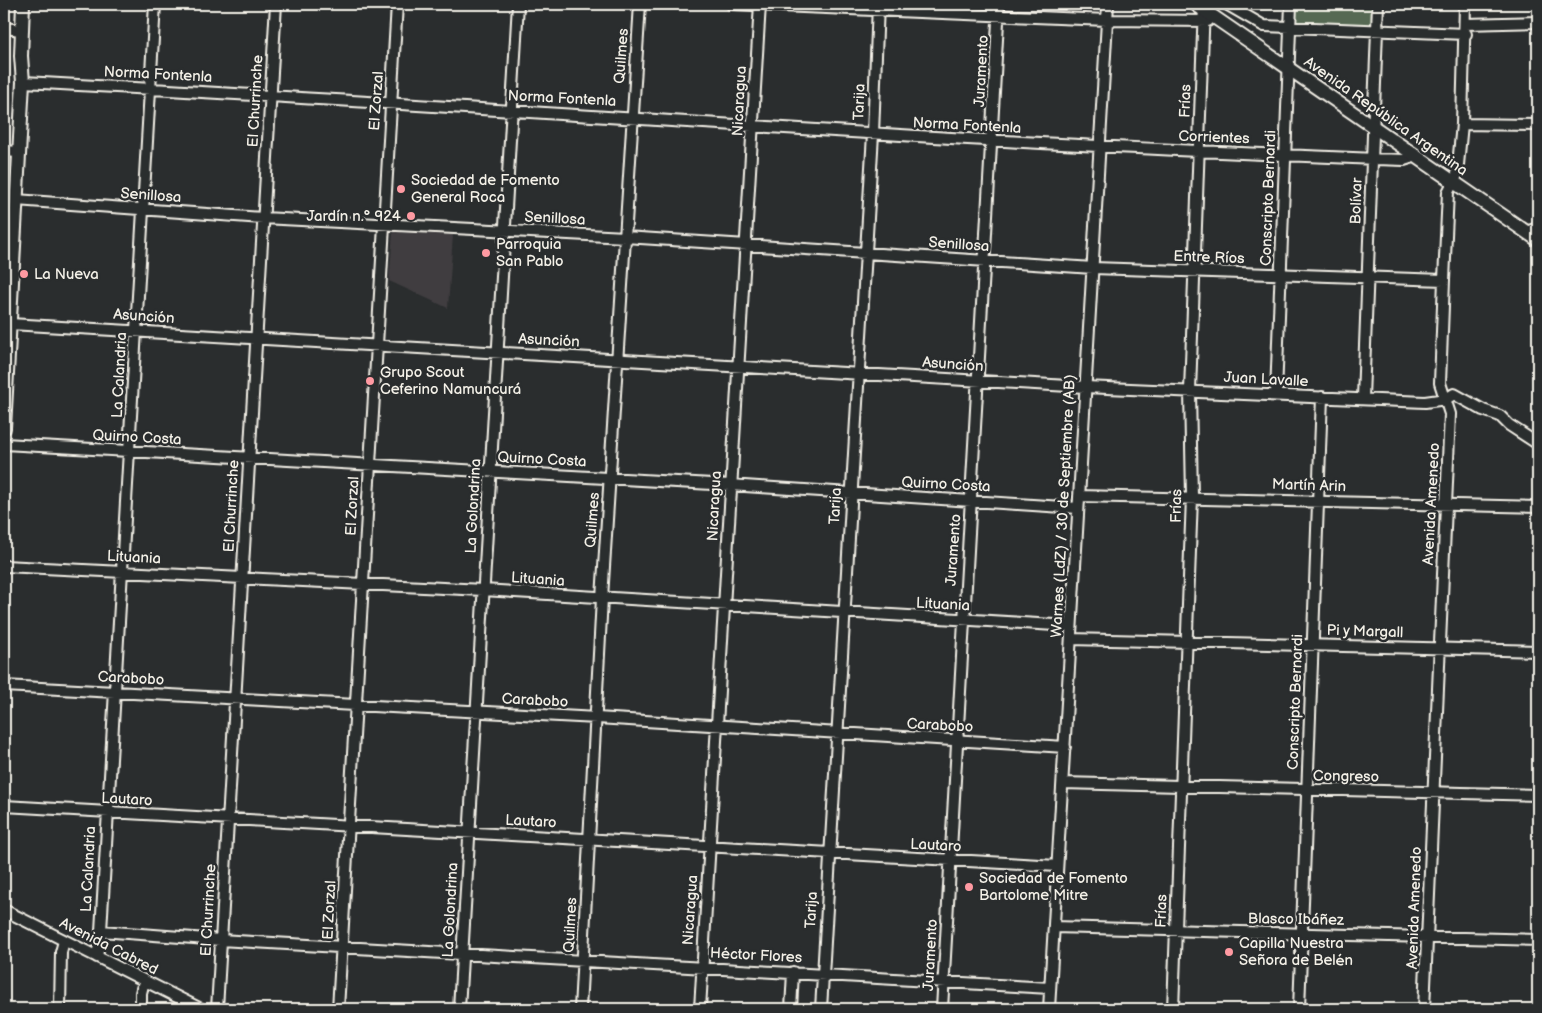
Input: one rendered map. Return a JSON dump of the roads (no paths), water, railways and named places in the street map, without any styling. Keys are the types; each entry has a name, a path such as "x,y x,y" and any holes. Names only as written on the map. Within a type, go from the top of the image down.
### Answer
{"main road":[{"path":"4,428 10,324 8,268 16,200 23,82 21,30 23,4"},
{"name":"Avenida República Argentina","path":"1202,10 1373,125 1538,240"}],"street":[{"name":"La Calandria","path":"97,957 115,692 155,4"},
{"name":"El Churrinche","path":"217,1009 276,4"},
{"name":"El Zorzal","path":"338,1009 397,4"},
{"name":"La Golondrina","path":"459,1009 503,231 518,4"},
{"name":"Quilmes","path":"580,1009 602,598 640,4"},
{"path":"731,4 878,8 999,16 1107,20 1202,10"},
{"name":"Juramento","path":"942,1009 999,4"},
{"name":"Warnes (LdZ) / 30 de Septiembre (AB)","path":"1049,1009 1108,4"},
{"path":"1226,4 1260,25 1290,27 1378,30 1465,29 1538,22"},
{"name":"Conscripto Bernardi","path":"1276,394 1291,4"},
{"name":"Bolívar","path":"1363,398 1378,4"},
{"name":"Avenida Amenedo","path":"1424,1009 1450,414 1440,383 1444,280 1448,192 1457,175 1462,124 1465,4"},
{"name":"Nicaragua","path":"700,1009 760,5"},
{"name":"Tarija","path":"821,1009 864,253 873,134 878,8"},
{"name":"Frías","path":"1173,1009 1192,497 1190,391 1202,10"},
{"path":"4,28 21,30"},
{"name":"Norma Fontenla","path":"23,82 633,117 873,134 1100,147"},
{"path":"1462,124 1538,124"},
{"name":"Corrientes","path":"1100,147 1404,160 1417,156"},
{"path":"4,150 18,152"},
{"name":"Senillosa","path":"16,200 263,218 625,237 1092,268"},
{"path":"1526,232 1538,228"},
{"name":"Entre Ríos","path":"1092,268 1444,280"},
{"name":"Asunción","path":"10,324 1085,387"},
{"name":"Juan Lavalle","path":"1085,387 1425,402 1446,399 1454,394 1483,410 1496,413 1509,425 1538,444"},
{"name":"Conscripto Bernardi","path":"1299,1009 1322,397"},
{"name":"Quirno Costa","path":"4,444 730,485 1078,508"},
{"name":"Martín Arin","path":"1079,496 1319,500 1538,507"},
{"name":"Lituania","path":"4,566 483,590 1071,626"},
{"name":"Pi y Margall","path":"1070,639 1538,651"},
{"name":"Carabobo","path":"4,686 597,718 1065,747"},
{"name":"Congreso","path":"1063,783 1538,795"},
{"name":"Lautaro","path":"4,806 1057,866"},
{"name":"Avenida Cabred","path":"4,910 201,1009"},
{"name":"Blasco Ibáñez","path":"1054,927 1538,940"},
{"name":"Héctor Flores","path":"100,931 220,940 1050,988"},
{"path":"60,1009 61,952 64,941"},
{"path":"791,1009 793,972"},
{"path":"140,1009 144,981"}],"place":[{"name":"Sociedad de Fomento General Roca","path":"401,189"},
{"name":"Jardín n.° 924","path":"411,216"},
{"name":"Parroquia San Pablo","path":"486,253"},
{"name":"La Nueva","path":"24,274"},
{"name":"Grupo Scout Ceferino Namuncurá","path":"370,381"},
{"name":"Sociedad de Fomento Bartolome Mitre","path":"969,887"},
{"name":"Capilla Nuestra Señora de Belén","path":"1229,952"}]}
